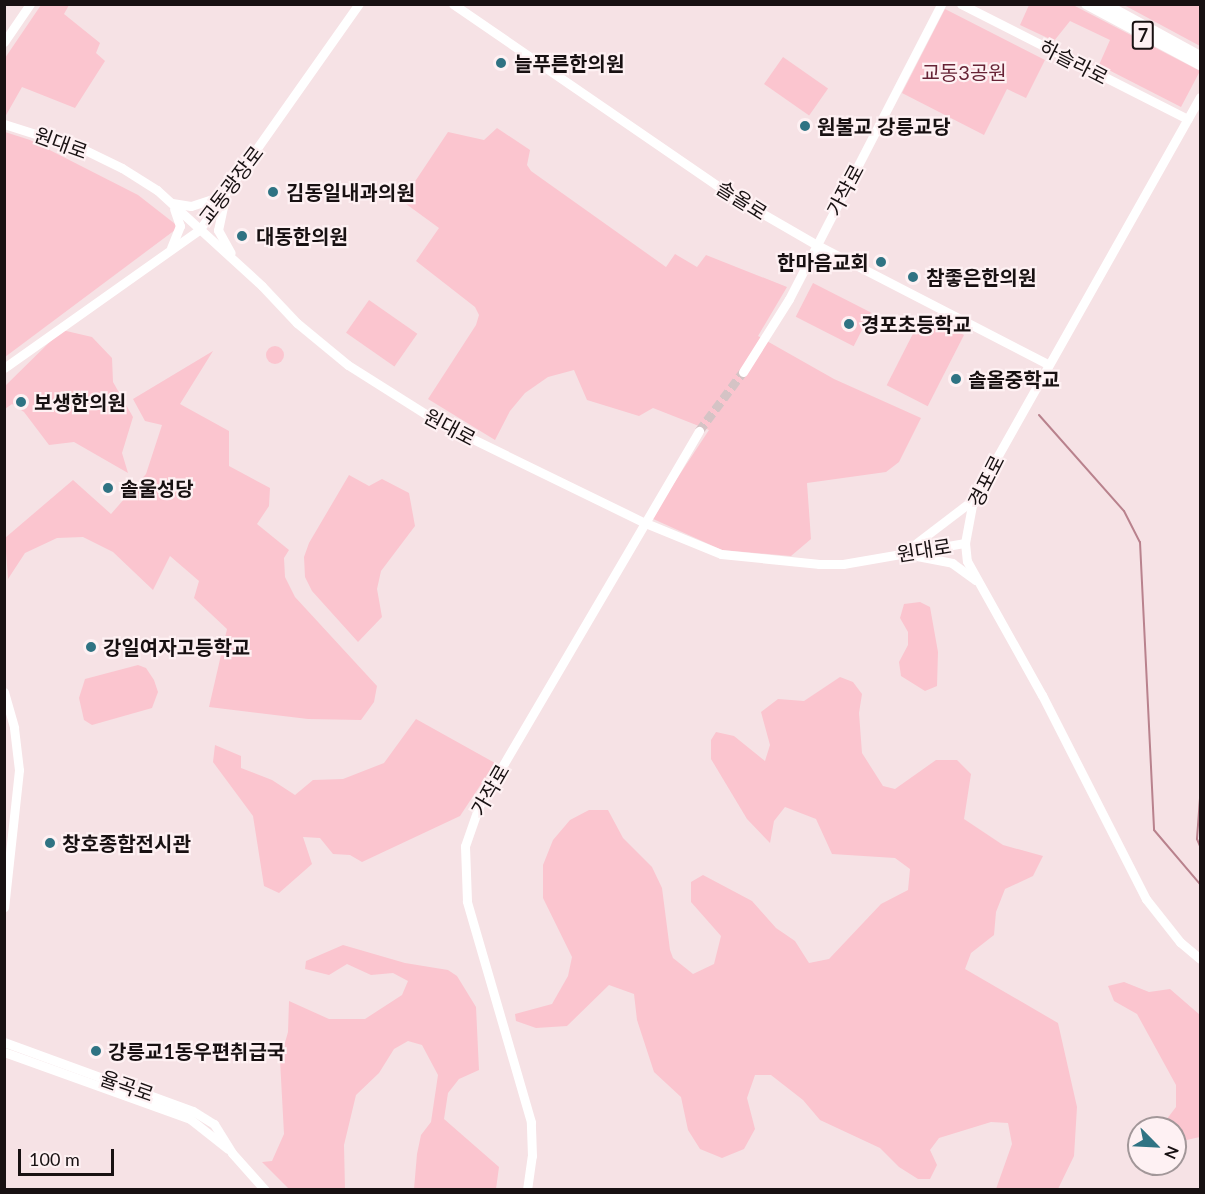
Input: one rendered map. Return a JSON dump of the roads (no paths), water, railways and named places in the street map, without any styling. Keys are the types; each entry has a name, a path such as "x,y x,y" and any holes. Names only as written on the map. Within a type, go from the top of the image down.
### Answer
{"main road":[{"name":"7","path":"1086,4 1200,65"},
{"name":"7","path":"1105,4 1200,56"}],"street":[{"path":"4,42 30,4"},
{"name":"교동광장로","path":"4,368 17,355 200,229 227,194 359,4"},
{"name":"솔올로","path":"453,4 732,196 817,245 1048,364"},
{"name":"가작로","path":"744,372 789,299 941,4"},
{"name":"하슬라로","path":"961,4 1188,119"},
{"name":"경포로","path":"1200,97 973,500 965,543 967,561 1146,899 1180,942 1200,958"},
{"name":"원대로","path":"4,124 83,148 122,168 170,202 244,269 297,323 385,389 438,422 643,522 721,554 843,564 965,543"},
{"path":"170,202 191,206 227,194"},
{"path":"227,194 218,230 244,269"},
{"path":"168,253 180,226 170,202"},
{"name":"가작로","path":"526,1190 532,1156 529,1111 468,901 465,846 479,806 643,522 699,431"},
{"path":"897,554 932,534 973,500"},
{"path":"897,554 927,556 952,563 971,575 987,596"},
{"path":"4,692 14,728 19,770 4,907"},
{"name":"율곡로","path":"4,1042 214,1124 232,1153 265,1190"},
{"name":"율곡로","path":"4,1052 158,1102"}],"waterway":[{"path":"1039,415 1124,511 1140,542 1154,830 1200,884"},
{"path":"1200,798 1197,839 1200,846"}],"tunnel":[{"path":"699,431 743,372"}],"place":[{"name":"늘푸른한의원","path":"501,63"},
{"name":"원불교 강릉교당","path":"805,126"},
{"name":"김동일내과의원","path":"273,192"},
{"name":"대동한의원","path":"242,236"},
{"name":"한마음교회","path":"881,262"},
{"name":"참좋은한의원","path":"913,277"},
{"name":"경포초등학교","path":"849,324"},
{"name":"솔올중학교","path":"956,379"},
{"name":"보생한의원","path":"21,402"},
{"name":"솔울성당","path":"108,488"},
{"name":"강일여자고등학교","path":"91,647"},
{"name":"창호종합전시관","path":"50,843"},
{"name":"강릉교1동우편취급국","path":"96,1051"}],"park label":[{"name":"교동3공원","path":"964,72"}]}
